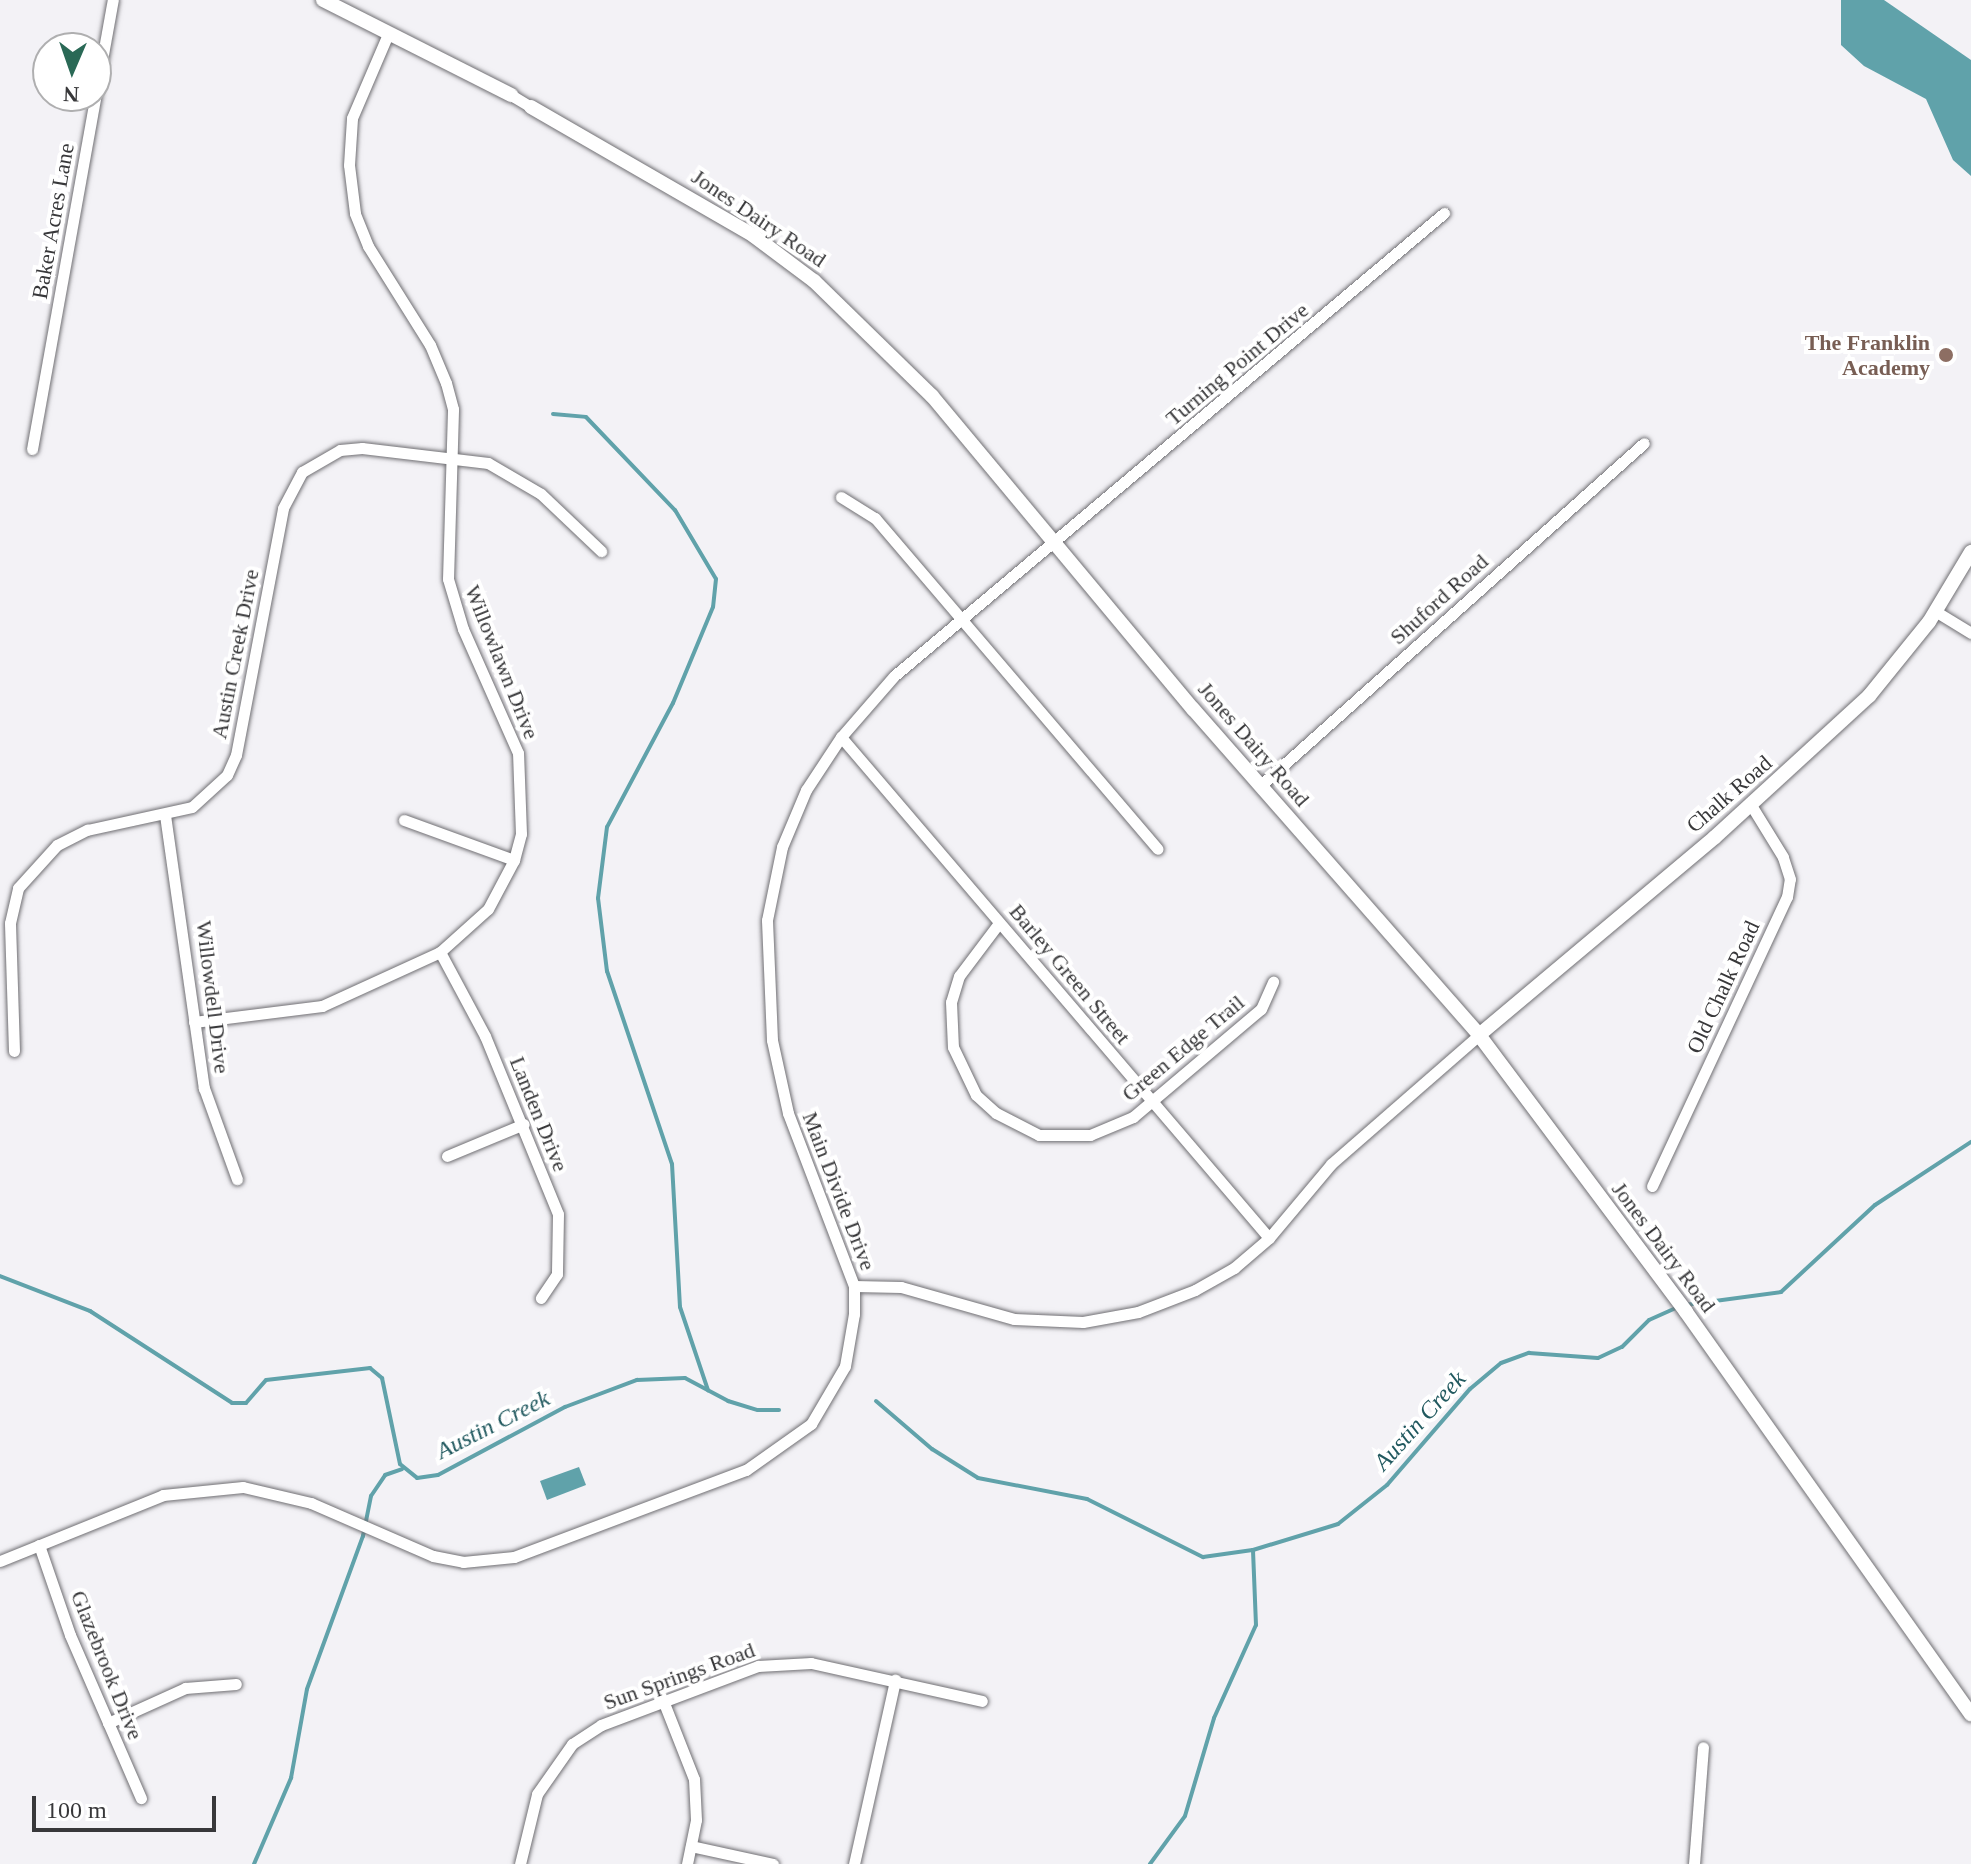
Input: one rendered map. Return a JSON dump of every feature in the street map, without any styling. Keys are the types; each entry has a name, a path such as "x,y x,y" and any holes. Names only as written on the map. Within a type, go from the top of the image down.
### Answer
{"street":[{"name":"Baker Acres Lane","path":"32,449 113,0"},
{"name":"Jones Dairy Road","path":"323,0 511,95 754,236 814,281 932,396 1261,785 1479,1035 1686,1312 1971,1714"},
{"name":"Willowlawn Drive","path":"194,1022 322,1006 440,952 488,909 514,860 524,805 518,753 463,629 448,579 446,509 453,409 430,345 368,246 355,213 349,165 352,118 388,34"},
{"name":"Turning Point Drive","path":"1055,544 1444,213"},
{"name":"Shuford Road","path":"1261,785 1644,443"},
{"name":"Austin Creek Drive","path":"14,1051 10,923 18,888 57,845 87,830 165,815 210,794 236,755 283,508 302,472 340,450 452,455 488,463 520,480 601,551"},
{"path":"841,497 875,518 1158,849"},
{"name":"Main Divide Drive","path":"0,1561 163,1495 243,1487 311,1503 435,1557 463,1562 527,1553 746,1470 778,1451 811,1424 845,1366 852,1343 854,1286 785,1102 765,970 767,920 782,847 806,790 841,737 894,676 1055,544"},
{"name":"Chalk Road","path":"1479,1035 1751,805 1869,696 1935,611 1971,552"},
{"path":"1935,611 1971,633"},
{"name":"Barley Green Street","path":"841,737 1269,1238"},
{"name":"Old Chalk Road","path":"1652,1186 1787,897 1790,879 1783,857 1751,805"},
{"name":"Willowdell Drive","path":"165,815 204,1088 237,1179"},
{"path":"404,820 514,860"},
{"name":"Green Edge Trail","path":"999,923 971,955 951,1002 953,1047 976,1095 1022,1128 1064,1137 1114,1127 1153,1101 1261,1009 1273,982"},
{"name":"Landen Drive","path":"440,952 524,1124 558,1214 561,1242 557,1274 541,1298"},
{"path":"854,1286 901,1287 1014,1319 1083,1322 1138,1312 1195,1290 1234,1268 1269,1238 1331,1164 1479,1035"},
{"path":"447,1156 524,1124"},
{"name":"Glazebrook Drive","path":"39,1545 108,1723 141,1798"},
{"name":"Sun Springs Road","path":"520,1864 537,1794 559,1758 601,1725 758,1666 811,1663 982,1701"},
{"path":"854,1864 895,1680"},
{"path":"108,1723 185,1688 236,1684"},
{"path":"664,1703 694,1779 691,1846 687,1864"},
{"path":"1694,1864 1703,1747"},
{"path":"691,1846 773,1864"}],"water":[{"path":"1841,0 1884,0 1971,60 1971,176 1953,160 1926,99 1864,66 1841,45"},
{"path":"579,1467 586,1485 547,1500 540,1481"}],"waterway":[{"path":"553,414 586,417 675,510 716,579 713,607 673,703 607,827 598,898 607,971 672,1164 680,1307 708,1390"},
{"name":"Austin Creek","path":"1685,1305 1781,1292 1875,1205 1971,1142"},
{"name":"Austin Creek","path":"0,1276 90,1311 232,1403 246,1403 266,1380 370,1368 382,1378 400,1464 417,1478 438,1475 565,1407 637,1380 685,1378 728,1401 758,1410 779,1410"},
{"name":"Austin Creek","path":"876,1401 932,1449 978,1478 1087,1499 1203,1557 1253,1550 1338,1524 1387,1485 1470,1389 1501,1363 1529,1353 1598,1358 1622,1347 1649,1320 1676,1308"},
{"path":"254,1864 291,1778 307,1689 363,1536 371,1496 385,1475 402,1469"},
{"path":"1150,1864 1185,1816 1214,1718 1256,1625 1253,1550"}],"place":[{"name":"The Franklin Academy","path":"1946,355"}]}
